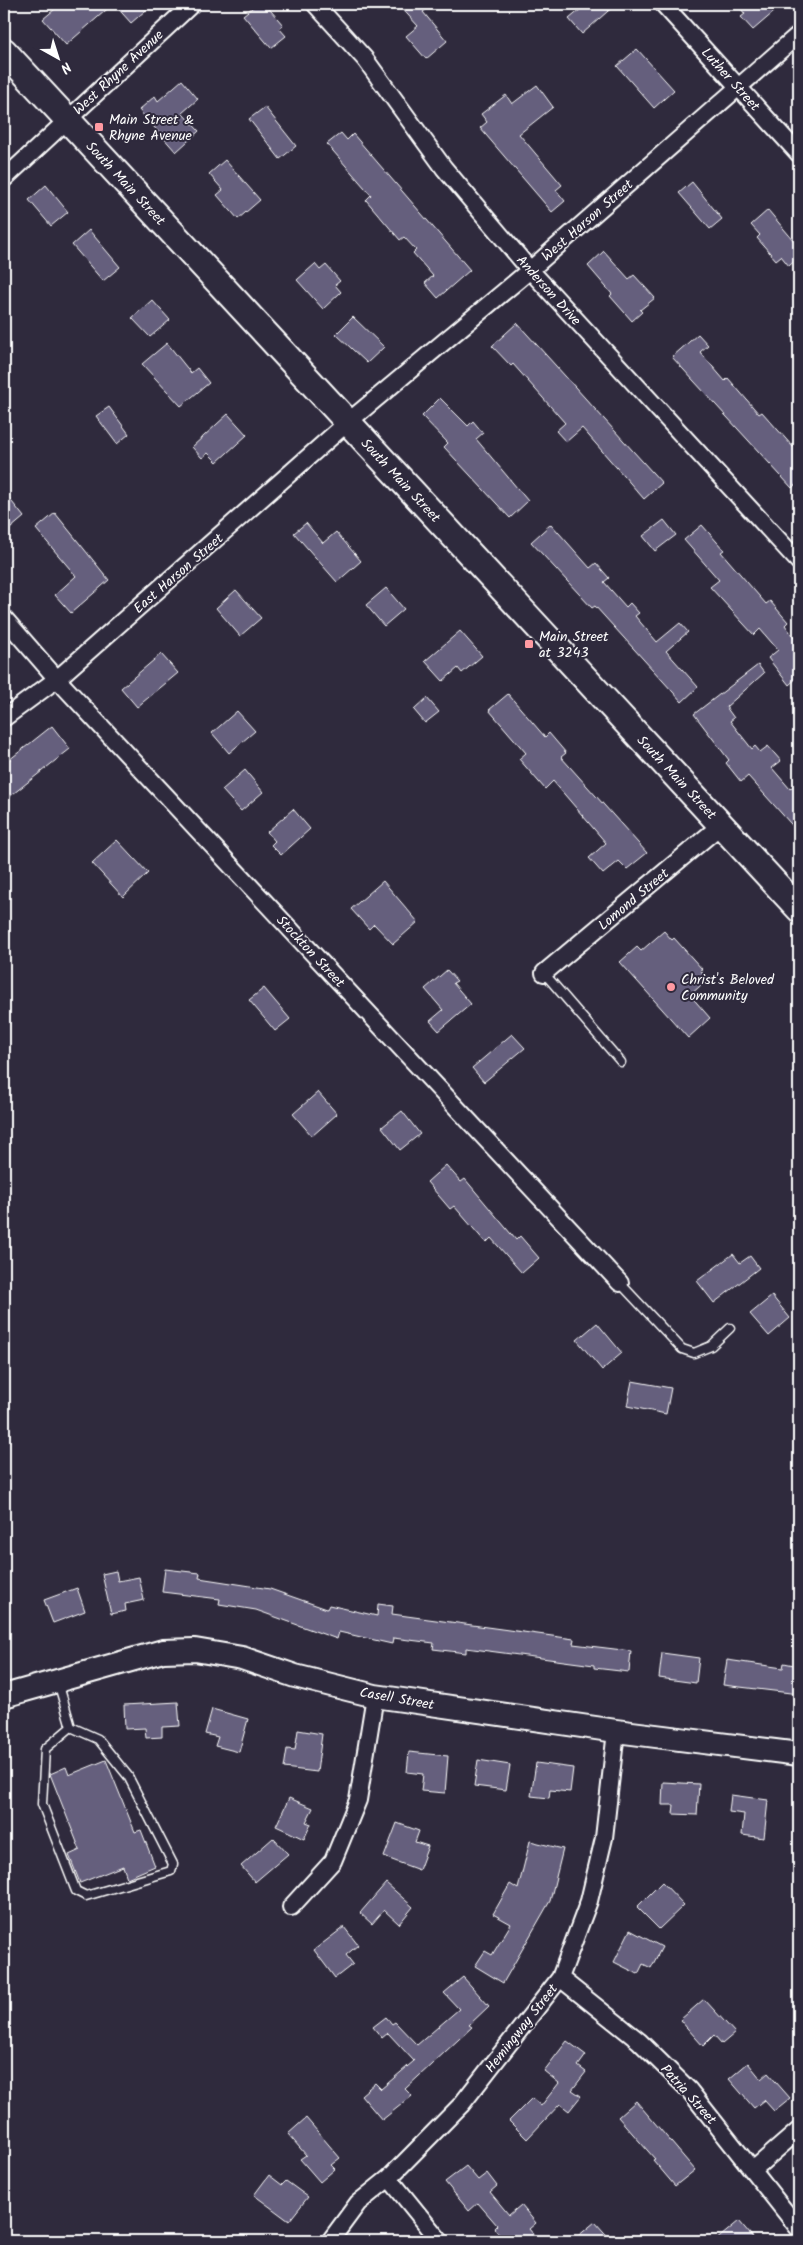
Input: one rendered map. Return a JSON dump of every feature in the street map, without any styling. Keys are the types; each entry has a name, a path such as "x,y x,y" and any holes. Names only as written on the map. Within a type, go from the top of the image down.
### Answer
{"main road":[{"name":"South Main Street","path":"4,51 799,909"}],"street":[{"name":"West Rhyne Avenue","path":"4,179 192,4"},
{"name":"Anderson Drive","path":"315,4 365,60 444,168 530,270 799,562"},
{"name":"Luther Street","path":"663,4 799,154"},
{"name":"West Harson Street","path":"348,422 530,270 799,34"},
{"name":"East Harson Street","path":"4,718 57,679 348,422"},
{"name":"Stockton Street","path":"4,618 57,679 620,1283"},
{"name":"Lomond Street","path":"544,973 721,825"},
{"name":"Casell Street","path":"4,1696 162,1651 195,1650 242,1658 296,1676 375,1696 616,1731 799,1754"},
{"path":"291,1907 333,1861 358,1800 375,1696"},
{"name":"Hemingway Street","path":"330,2241 358,2203 389,2178 461,2105 560,1978 590,1901 604,1838 616,1731"},
{"name":"Patria Street","path":"560,1978 639,2041 689,2090 799,2229"},
{"path":"753,2170 799,2130"},
{"path":"389,2178 440,2241"}],"lane":[{"path":"544,973 620,1062"},
{"path":"620,1283 682,1349 694,1353 711,1346 730,1328"},
{"path":"58,1680 70,1728"},
{"path":"70,1728 98,1739 128,1776 173,1864 171,1871 86,1896 76,1891 42,1804 46,1748 70,1728"}],"building":[{"path":"61,4 113,4 66,45 43,19"},
{"path":"114,4 153,4 131,23"},
{"path":"257,4 265,4 283,25 279,28 286,36 271,48 243,15"},
{"path":"398,4 433,4 423,12 447,41 426,59 406,36 418,26"},
{"path":"587,4 616,4 582,34 569,19"},
{"path":"737,4 767,4 774,12 753,30 741,17 745,14"},
{"path":"637,49 674,90 654,108 617,66"},
{"path":"182,80 198,99 182,113 199,131 176,152 139,110 155,96 158,101"},
{"path":"537,85 553,107 519,134 562,185 556,190 565,201 552,212 480,128 487,122 481,114 506,95 512,104"},
{"path":"265,107 296,146 280,159 249,119"},
{"path":"341,133 347,140 353,134 470,270 438,298 425,283 433,276 413,253 416,250 404,237 400,240 366,200 371,195 327,144"},
{"path":"225,160 260,200 238,219 217,195 223,190 209,174"},
{"path":"692,182 722,219 710,229 679,193"},
{"path":"46,185 68,212 51,226 29,200"},
{"path":"768,210 799,247 799,257 789,266 781,256 776,260 757,238 760,235 751,225"},
{"path":"89,230 120,267 103,281 72,245"},
{"path":"604,251 629,279 634,275 655,298 640,310 642,312 632,321 610,296 612,294 588,266"},
{"path":"315,264 320,270 326,265 340,281 335,285 341,292 323,309 297,280"},
{"path":"152,300 170,320 150,337 132,318"},
{"path":"353,317 384,347 367,363 336,334"},
{"path":"517,323 662,483 644,499 582,428 566,442 556,431 565,423 513,364 511,366 492,346"},
{"path":"698,334 708,345 700,352 725,381 728,378 759,414 762,412 793,447 799,442 799,481 792,488 672,357"},
{"path":"167,343 191,373 197,368 209,383 181,406 142,364"},
{"path":"440,398 468,426 473,421 483,433 476,439 528,501 510,518 444,447 448,443 422,416"},
{"path":"109,407 129,434 117,444 96,416"},
{"path":"228,414 247,435 217,462 208,453 202,458 192,447"},
{"path":"4,492 24,517 4,534"},
{"path":"55,513 109,580 71,613 55,595 76,576 36,529"},
{"path":"664,520 676,535 655,551 643,536"},
{"path":"306,523 323,543 336,532 361,561 337,582 294,533"},
{"path":"551,524 590,568 596,563 609,578 604,582 626,607 630,603 639,613 635,616 657,642 680,623 688,632 666,651 698,687 682,702 595,606 592,608 531,542"},
{"path":"702,525 724,550 721,552 766,604 770,601 788,622 785,625 799,644 799,676 789,685 768,658 778,650 760,629 754,635 710,587 719,580 684,540"},
{"path":"386,588 404,609 384,626 366,605"},
{"path":"236,590 261,618 240,636 216,608"},
{"path":"460,631 482,656 462,673 458,668 443,681 425,661"},
{"path":"161,654 178,673 137,707 121,688"},
{"path":"758,665 764,673 726,707 734,718 730,721 752,749 755,746 760,752 768,746 781,761 772,768 790,789 799,781 799,833 748,776 741,782 726,763 729,760 694,714"},
{"path":"508,694 545,737 549,733 566,753 561,757 647,853 627,869 619,861 603,874 589,858 606,843 553,781 545,789 519,759 526,753 489,710"},
{"path":"427,698 439,712 425,723 414,710"},
{"path":"237,711 255,731 229,753 212,733"},
{"path":"52,726 70,749 4,801 4,764"},
{"path":"245,770 263,792 241,811 222,790"},
{"path":"293,809 310,829 281,855 271,845 275,841 267,832"},
{"path":"117,840 148,873 123,897 92,863"},
{"path":"383,881 418,922 393,944 374,924 369,929 351,909"},
{"name":"Christ's Beloved Community","path":"664,931 672,940 674,938 702,969 700,970 708,979 690,995 710,1018 688,1038 620,962 637,947 641,951"},
{"path":"447,970 457,981 453,983 471,1004 439,1031 430,1021 443,1010 425,989"},
{"path":"264,988 290,1019 275,1031 249,1000"},
{"path":"512,1034 525,1048 484,1082 472,1068"},
{"path":"318,1092 337,1114 312,1136 293,1114"},
{"path":"402,1111 420,1134 400,1150 382,1127"},
{"path":"446,1165 461,1182 465,1179 516,1240 520,1236 539,1258 522,1273 491,1238 486,1243 454,1206 450,1209 427,1182"},
{"path":"733,1254 740,1263 750,1256 759,1268 714,1303 697,1281"},
{"path":"772,1296 790,1318 769,1336 750,1314"},
{"path":"597,1323 622,1353 602,1370 577,1340"},
{"path":"632,1381 671,1388 666,1414 627,1406"},
{"path":"165,1569 200,1573 199,1578 270,1589 327,1609 329,1605 377,1616 378,1604 393,1606 392,1614 574,1639 573,1644 631,1651 629,1672 594,1668 594,1665 466,1648 466,1653 433,1649 434,1643 393,1638 392,1644 339,1632 337,1639 256,1610 219,1604 220,1599 162,1592"},
{"path":"116,1571 118,1581 139,1577 144,1600 125,1604 126,1611 111,1614 102,1574"},
{"path":"77,1588 85,1611 53,1623 44,1600"},
{"path":"662,1653 699,1658 696,1683 659,1678"},
{"path":"727,1660 783,1668 784,1663 799,1666 799,1694 723,1685"},
{"path":"178,1702 180,1726 162,1727 162,1737 146,1738 145,1728 125,1729 124,1705"},
{"path":"212,1709 248,1719 239,1752 215,1746 218,1737 205,1734"},
{"path":"298,1730 322,1734 317,1772 284,1768 287,1749 295,1750"},
{"path":"409,1752 448,1756 445,1793 421,1791 423,1774 407,1772"},
{"path":"106,1760 135,1832 141,1830 155,1866 127,1878 123,1866 80,1883 69,1855 80,1850 50,1774 66,1767 69,1775"},
{"path":"478,1760 510,1765 506,1790 474,1786"},
{"path":"536,1763 573,1768 570,1792 550,1790 549,1798 531,1796"},
{"path":"663,1782 699,1784 697,1815 673,1814 674,1805 662,1805"},
{"path":"731,1795 768,1800 764,1838 742,1835 744,1814 729,1812"},
{"path":"289,1798 313,1808 306,1822 311,1824 304,1839 276,1826"},
{"path":"397,1823 419,1831 415,1842 428,1846 419,1870 384,1857"},
{"path":"273,1838 288,1854 255,1882 241,1866"},
{"path":"530,1841 563,1849 550,1901 503,1983 475,1966 485,1951 492,1955 511,1924 493,1914 510,1884 518,1889"},
{"path":"662,1882 684,1905 659,1929 637,1907"},
{"path":"386,1883 413,1907 399,1924 384,1910 372,1924 360,1913"},
{"path":"344,1927 358,1945 346,1955 353,1964 335,1978 314,1950"},
{"path":"630,1930 662,1947 651,1968 643,1964 638,1974 614,1962"},
{"path":"463,1977 489,2006 469,2025 472,2027 405,2089 412,2096 382,2120 361,2095 375,2083 381,2089 414,2061 388,2033 382,2038 373,2027 386,2017 392,2024 395,2022 417,2045 459,2009 444,1993"},
{"path":"704,1999 735,2033 722,2044 714,2035 703,2046 680,2020"},
{"path":"567,2041 586,2055 578,2066 586,2072 572,2090 581,2096 569,2111 560,2104 527,2139 509,2121 532,2098 541,2106 559,2083 544,2071"},
{"path":"748,2063 761,2079 768,2073 790,2098 774,2111 764,2100 754,2108 729,2079"},
{"path":"636,2101 695,2170 675,2186 653,2160 655,2159 618,2117"},
{"path":"306,2118 340,2158 331,2165 335,2169 320,2182 300,2159 306,2155 288,2134"},
{"path":"466,2166 478,2180 487,2173 497,2186 490,2192 509,2215 521,2205 536,2223 529,2229 539,2241 505,2241 494,2228 497,2225 478,2203 469,2211 445,2182"},
{"path":"269,2175 282,2185 286,2181 308,2197 289,2221 254,2195"},
{"path":"739,2221 756,2241 715,2241"},
{"path":"595,2222 612,2241 572,2241"}],"place":[{"name":"Main Street & Rhyne Avenue","path":"99,127"},
{"name":"Main Street at 3243","path":"529,644"},
{"name":"Christ's Beloved Community","path":"671,987"}]}
